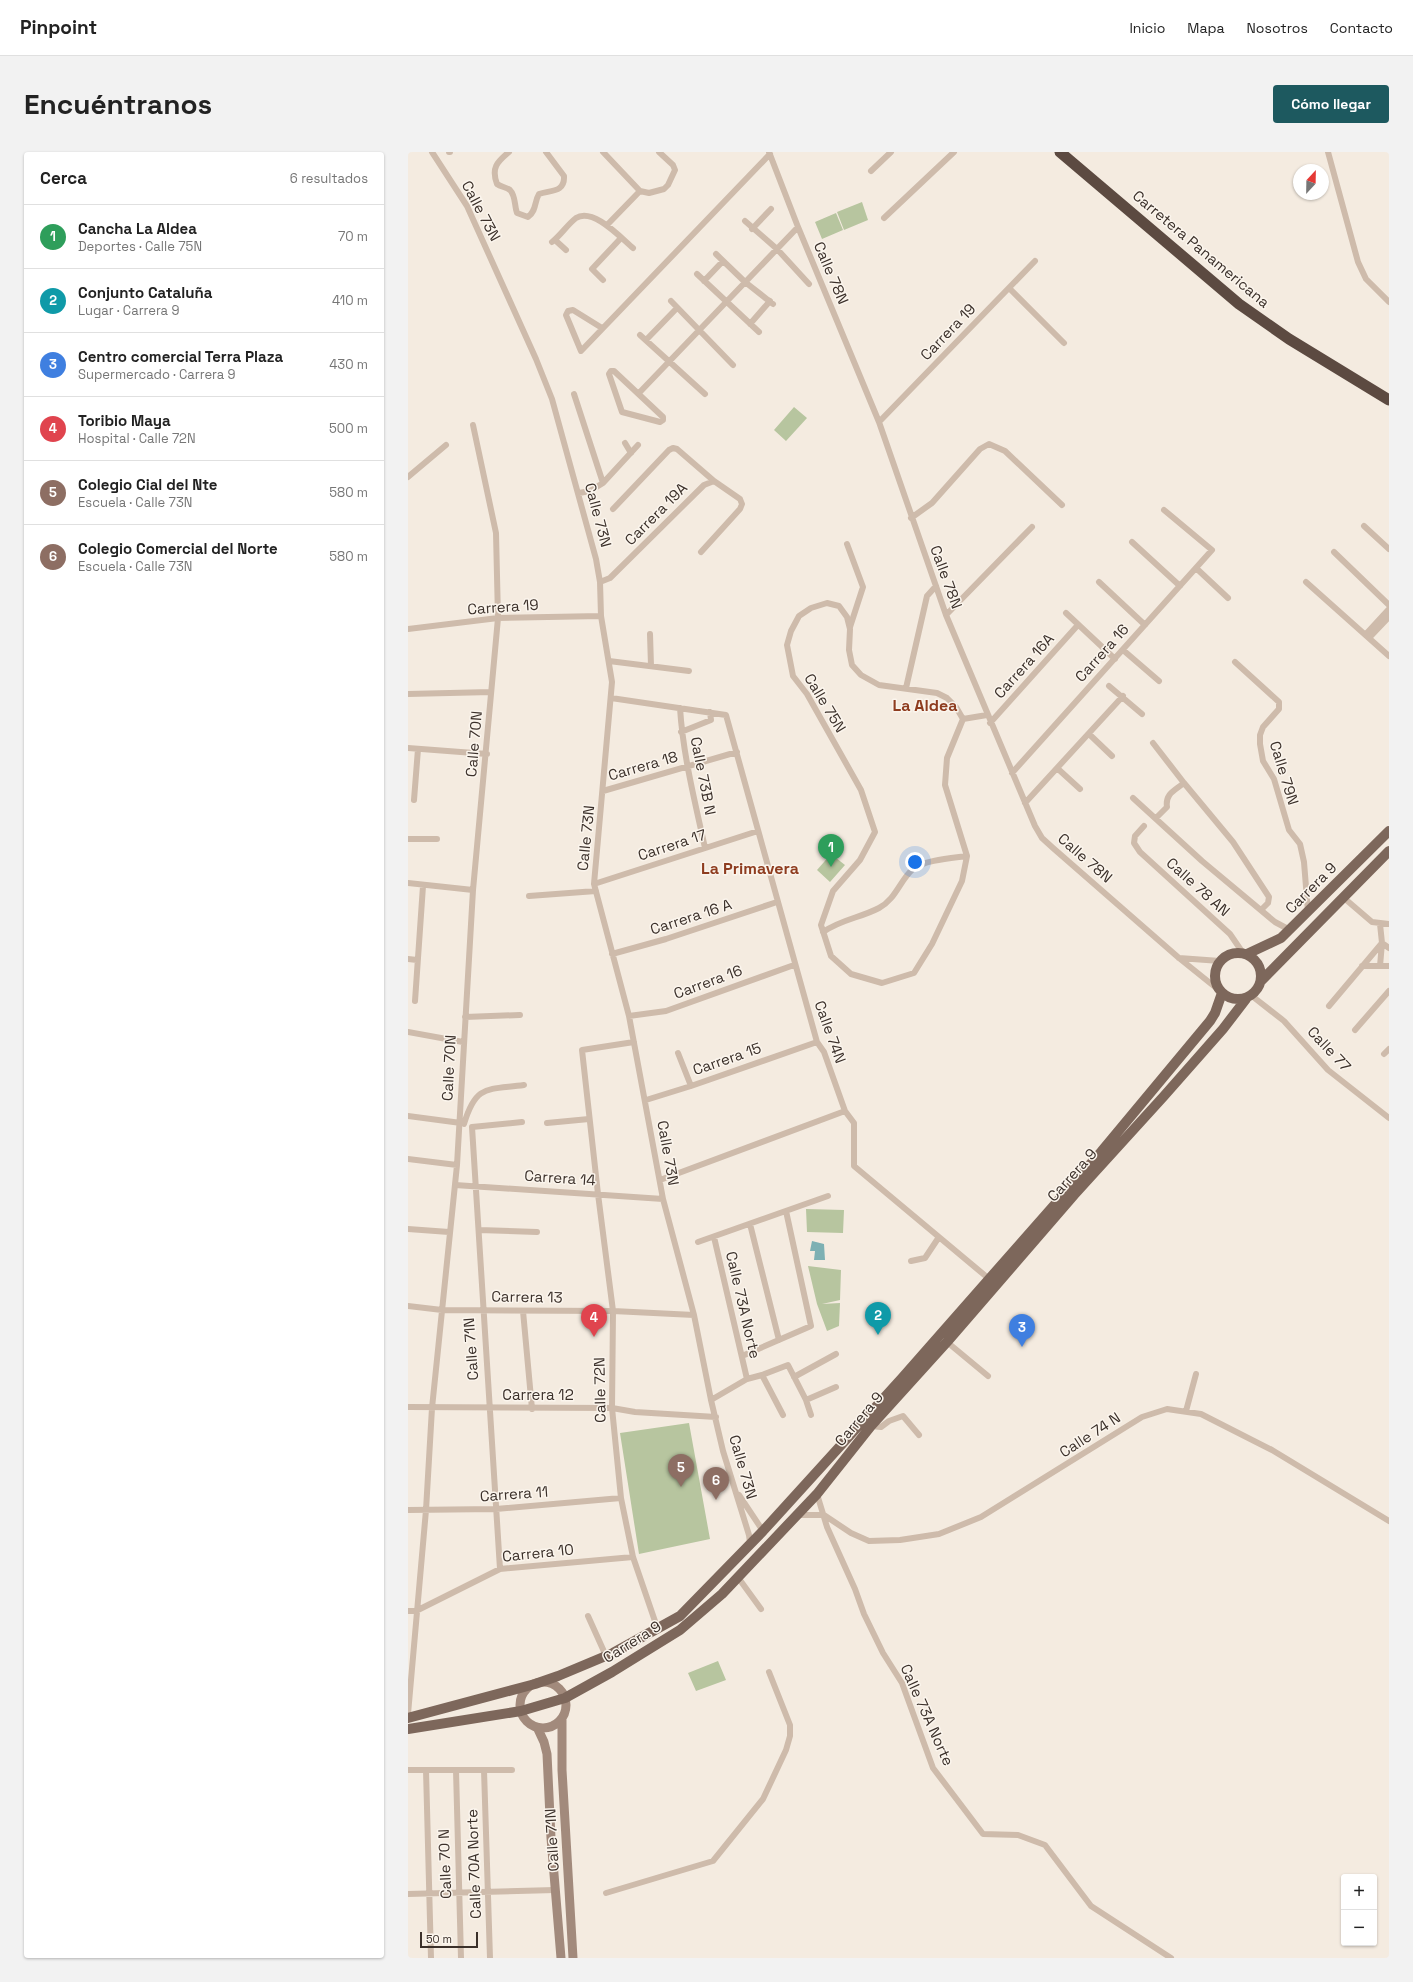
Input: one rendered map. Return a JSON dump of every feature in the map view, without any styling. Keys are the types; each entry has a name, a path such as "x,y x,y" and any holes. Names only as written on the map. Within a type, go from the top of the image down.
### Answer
{"highway":[{"name":"Carretera Panamericana","path":"1060,152 1239,304 1289,339 1389,400"},
{"path":"1373,390 1389,396"}],"main road":[{"name":"Carrera 9","path":"1245,954 1281,938 1389,831"},
{"name":"Carrera 9","path":"1261,981 1389,851"},
{"path":"1229,954 1245,954 1257,962 1262,974 1261,981 1256,992 1249,997 1238,1000 1229,998 1221,992 1215,982 1215,971 1220,961 1229,954"},
{"name":"Carrera 9","path":"408,1718 535,1684 606,1656 658,1630 680,1616 763,1531 902,1378 988,1278 1101,1152 1210,1020 1220,1002 1221,992"},
{"name":"Carrera 9","path":"408,1729 521,1711 565,1698 612,1672 680,1630 722,1594 737,1576 817,1494 871,1426 947,1342 1074,1194 1214,1039 1249,997"},
{"path":"737,1576 744,1562 762,1541 763,1531"}],"street":[{"name":"Calle 73N","path":"432,152 467,206 536,359 552,399 579,493 600,582 601,616 612,682 594,884 629,1016 646,1100 663,1199 694,1315 711,1400 750,1543"},
{"path":"509,152 496,163 494,175 498,184 510,190 514,197 514,206 517,213 522,216 528,216 533,213 540,194 554,192 562,185 564,176 550,153"},
{"path":"604,152 640,191 649,193 664,189 668,185 675,170 673,165 658,152"},
{"path":"871,171 891,152"},
{"path":"884,218 954,152"},
{"path":"1328,152 1358,262 1366,279 1389,302"},
{"path":"602,328 573,310 568,310 566,315 581,351 769,153"},
{"name":"Calle 78N","path":"769,153 879,422 911,518 946,615 990,723 1035,826 1042,838 1053,848 1179,958 1221,992"},
{"path":"607,225 640,191"},
{"path":"752,229 771,209"},
{"path":"566,250 553,241 577,217 586,216 594,217 607,225 633,248"},
{"path":"745,221 752,229 777,249 809,284"},
{"path":"639,393 798,227"},
{"path":"603,280 592,269 621,238"},
{"path":"716,254 745,282 771,302 750,324"},
{"path":"704,281 723,261"},
{"name":"Carrera 19","path":"879,422 1035,261"},
{"path":"697,274 758,332"},
{"path":"1009,288 1064,343"},
{"path":"671,301 733,365"},
{"path":"646,340 677,308"},
{"path":"640,335 705,394"},
{"path":"614,371 639,393 663,418 663,420 660,422 622,412 609,374 614,371"},
{"path":"574,394 603,483"},
{"name":"Calle 70N","path":"408,1714 426,1510 432,1408 449,1232 462,1124 464,1017 473,890 487,754 498,618 496,533 473,424"},
{"path":"625,442 631,453"},
{"path":"911,518 932,503 980,449 989,444 1005,451 1062,505"},
{"path":"408,477 446,445"},
{"path":"579,493 590,491 603,483 638,445"},
{"path":"612,509 672,448 677,450 714,481 740,499 742,504 701,552"},
{"name":"Carrera 19A","path":"600,582 610,578 704,485 714,481"},
{"name":"Carrera 16","path":"1012,774 1212,550 1164,510"},
{"path":"1364,526 1389,549"},
{"path":"946,615 1032,528"},
{"path":"1132,542 1180,586"},
{"path":"847,544 863,588 850,629"},
{"path":"1334,552 1389,605"},
{"path":"1196,568 1228,598"},
{"path":"1099,582 1145,625"},
{"path":"1306,582 1389,656"},
{"path":"906,688 927,596 936,586"},
{"name":"Calle 75N","path":"964,719 956,707 947,698 937,693 879,685 861,675 852,665 849,650 850,629 847,617 839,606 827,603 811,608 799,616 791,631 787,645 793,676 807,694 861,790 875,832 860,860 833,891 821,925 831,956 851,974 882,983 914,973 932,944 962,881 967,856"},
{"path":"1368,636 1389,608"},
{"path":"1066,613 1077,626 1115,659"},
{"name":"Carrera 19","path":"408,629 498,618 601,616"},
{"path":"1368,636 1389,617"},
{"name":"Carrera 16A","path":"990,723 1077,626"},
{"path":"650,634 651,666"},
{"path":"1123,650 1159,681"},
{"path":"609,661 689,671"},
{"name":"Calle 79N","path":"1235,662 1279,702 1279,708 1269,718 1261,731 1260,744 1264,761 1274,779 1289,830 1300,844 1304,862 1308,912"},
{"path":"1109,686 1123,696 1142,714"},
{"path":"408,694 491,692"},
{"path":"1025,803 1123,696"},
{"path":"611,698 710,712 711,720 681,732"},
{"name":"Calle 73B N","path":"680,708 681,732 705,848"},
{"name":"Calle 74N","path":"710,712 726,715 816,1042 824,1052 845,1111 854,1122 854,1166 988,1278"},
{"path":"823,932 839,922 878,909 890,901 914,868 938,859 967,856 945,785 947,758 964,719 987,715"},
{"path":"1089,734 1112,756"},
{"path":"1153,743 1233,842 1269,897 1268,903 1260,910"},
{"path":"408,748 487,754"},
{"path":"414,800 418,749"},
{"name":"Carrera 18","path":"603,791 737,752"},
{"path":"1057,768 1080,789"},
{"path":"1156,818 1167,807 1167,797 1184,783"},
{"path":"1133,798 1202,862 1275,922 1290,930"},
{"name":"Calle 78 AN","path":"1144,826 1135,836 1134,843 1140,852 1230,934 1245,954"},
{"name":"Carrera 17","path":"594,884 758,831"},
{"path":"408,839 437,839"},
{"path":"408,883 423,886 473,890"},
{"path":"415,1001 423,886"},
{"path":"529,896 596,891"},
{"path":"1344,898 1372,922 1389,924"},
{"name":"Carrera 16 A","path":"612,954 666,939 777,902"},
{"path":"1380,924 1382,944 1380,966"},
{"path":"1382,944 1389,948"},
{"path":"1329,1006 1382,944"},
{"path":"1179,958 1220,961"},
{"path":"408,959 417,960"},
{"name":"Carrera 16","path":"629,1016 666,1011 794,965"},
{"path":"1362,966 1389,966"},
{"path":"1355,1030 1389,991"},
{"name":"Calle 77","path":"1249,997 1284,1021 1328,1070 1389,1118"},
{"path":"464,1017 520,1015"},
{"path":"408,1032 463,1042"},
{"name":"Calle 72N","path":"634,1042 582,1050 613,1311 612,1408 621,1498 633,1557 658,1630"},
{"name":"Carrera 15","path":"646,1100 691,1086 816,1042"},
{"path":"1384,1054 1389,1049"},
{"path":"678,1053 691,1086"},
{"path":"462,1124 478,1094 488,1090 524,1084"},
{"path":"660,1180 845,1111"},
{"path":"408,1116 462,1124 472,1127 522,1122"},
{"path":"547,1123 589,1119"},
{"name":"Calle 71N","path":"472,1127 482,1309 500,1569"},
{"path":"408,1159 457,1165"},
{"name":"Carrera 14","path":"455,1185 476,1185 663,1199"},
{"path":"698,1242 828,1196"},
{"path":"742,1356 811,1326 786,1211"},
{"path":"750,1224 779,1340"},
{"path":"408,1229 449,1232"},
{"path":"478,1230 537,1232"},
{"name":"Calle 73A Norte","path":"714,1237 747,1379"},
{"path":"912,1261 925,1258 939,1237"},
{"name":"Carrera 13","path":"408,1306 442,1310 482,1309 523,1311 613,1311 694,1315"},
{"path":"523,1311 532,1409"},
{"path":"947,1342 988,1376"},
{"path":"794,1377 836,1354"},
{"path":"711,1400 747,1379 788,1365 806,1400 811,1415"},
{"path":"1186,1411 1196,1374"},
{"path":"762,1375 783,1415"},
{"path":"806,1400 836,1386"},
{"name":"Carrera 12","path":"408,1408 612,1408 636,1412 716,1417"},
{"name":"Calle 74 N","path":"824,1515 851,1534 869,1541 900,1540 939,1534 981,1517 1142,1417 1167,1409 1201,1414 1272,1450 1389,1521"},
{"path":"871,1426 881,1427 890,1421 903,1416 919,1435"},
{"path":"734,1487 763,1531"},
{"name":"Calle 73A Norte","path":"817,1494 827,1526 855,1589 864,1614 883,1654 902,1683 933,1768 983,1834 1018,1836 1046,1844 1091,1906 1171,1958"},
{"name":"Carrera 11","path":"408,1510 496,1509 621,1498"},
{"path":"798,1515 824,1515"},
{"name":"Carrera 10","path":"416,1612 500,1569 633,1557"},
{"path":"737,1576 761,1609"},
{"path":"408,1611 416,1612"},
{"path":"588,1616 606,1656"},
{"path":"606,1893 713,1861 764,1799 786,1750 790,1736 790,1725 769,1672"},
{"path":"562,1720 548,1728 537,1727 530,1724 521,1711 521,1698 524,1692 535,1684 549,1683 562,1691 565,1698"},
{"name":"Calle 71N","path":"565,1698 566,1709 562,1720 566,1838 573,1958"},
{"name":"Calle 71N","path":"537,1727 544,1742 547,1754 551,1838 561,1958"},
{"path":"408,1770 512,1770"},
{"path":"426,1770 432,1958"},
{"name":"Calle 70 N","path":"456,1770 461,1958"},
{"name":"Calle 70A Norte","path":"484,1770 490,1958"},
{"path":"551,1838 566,1838"},
{"path":"408,1894 555,1890"}],"green space":[{"path":"862,202 868,220 844,230 837,212"},
{"path":"836,213 843,230 822,239 815,222"},
{"path":"794,407 807,418 786,441 774,430"},
{"path":"831,854 845,865 830,882 817,870"},
{"path":"806,1209 844,1210 843,1233 807,1232"},
{"path":"808,1266 841,1270 840,1300 822,1304 840,1303 839,1326 827,1331 817,1304"},
{"path":"689,1423 710,1539 639,1554 620,1433"},
{"path":"718,1661 726,1680 696,1691 688,1673"}],"water":[{"path":"812,1241 824,1244 825,1260 814,1260 815,1251 810,1251"}],"place":[{"name":"Cancha La Aldea","path":"831,867"},
{"name":"Conjunto Cataluña","path":"878,1335"},
{"name":"Toribio Maya","path":"594,1337"},
{"name":"Centro comercial Terra Plaza","path":"1022,1347"},
{"name":"Colegio Cial del Nte","path":"681,1487"},
{"name":"Colegio Comercial del Norte","path":"716,1500"}],"district":[{"name":"La Aldea","path":"925,705"},
{"name":"La Primavera","path":"750,868"}]}
